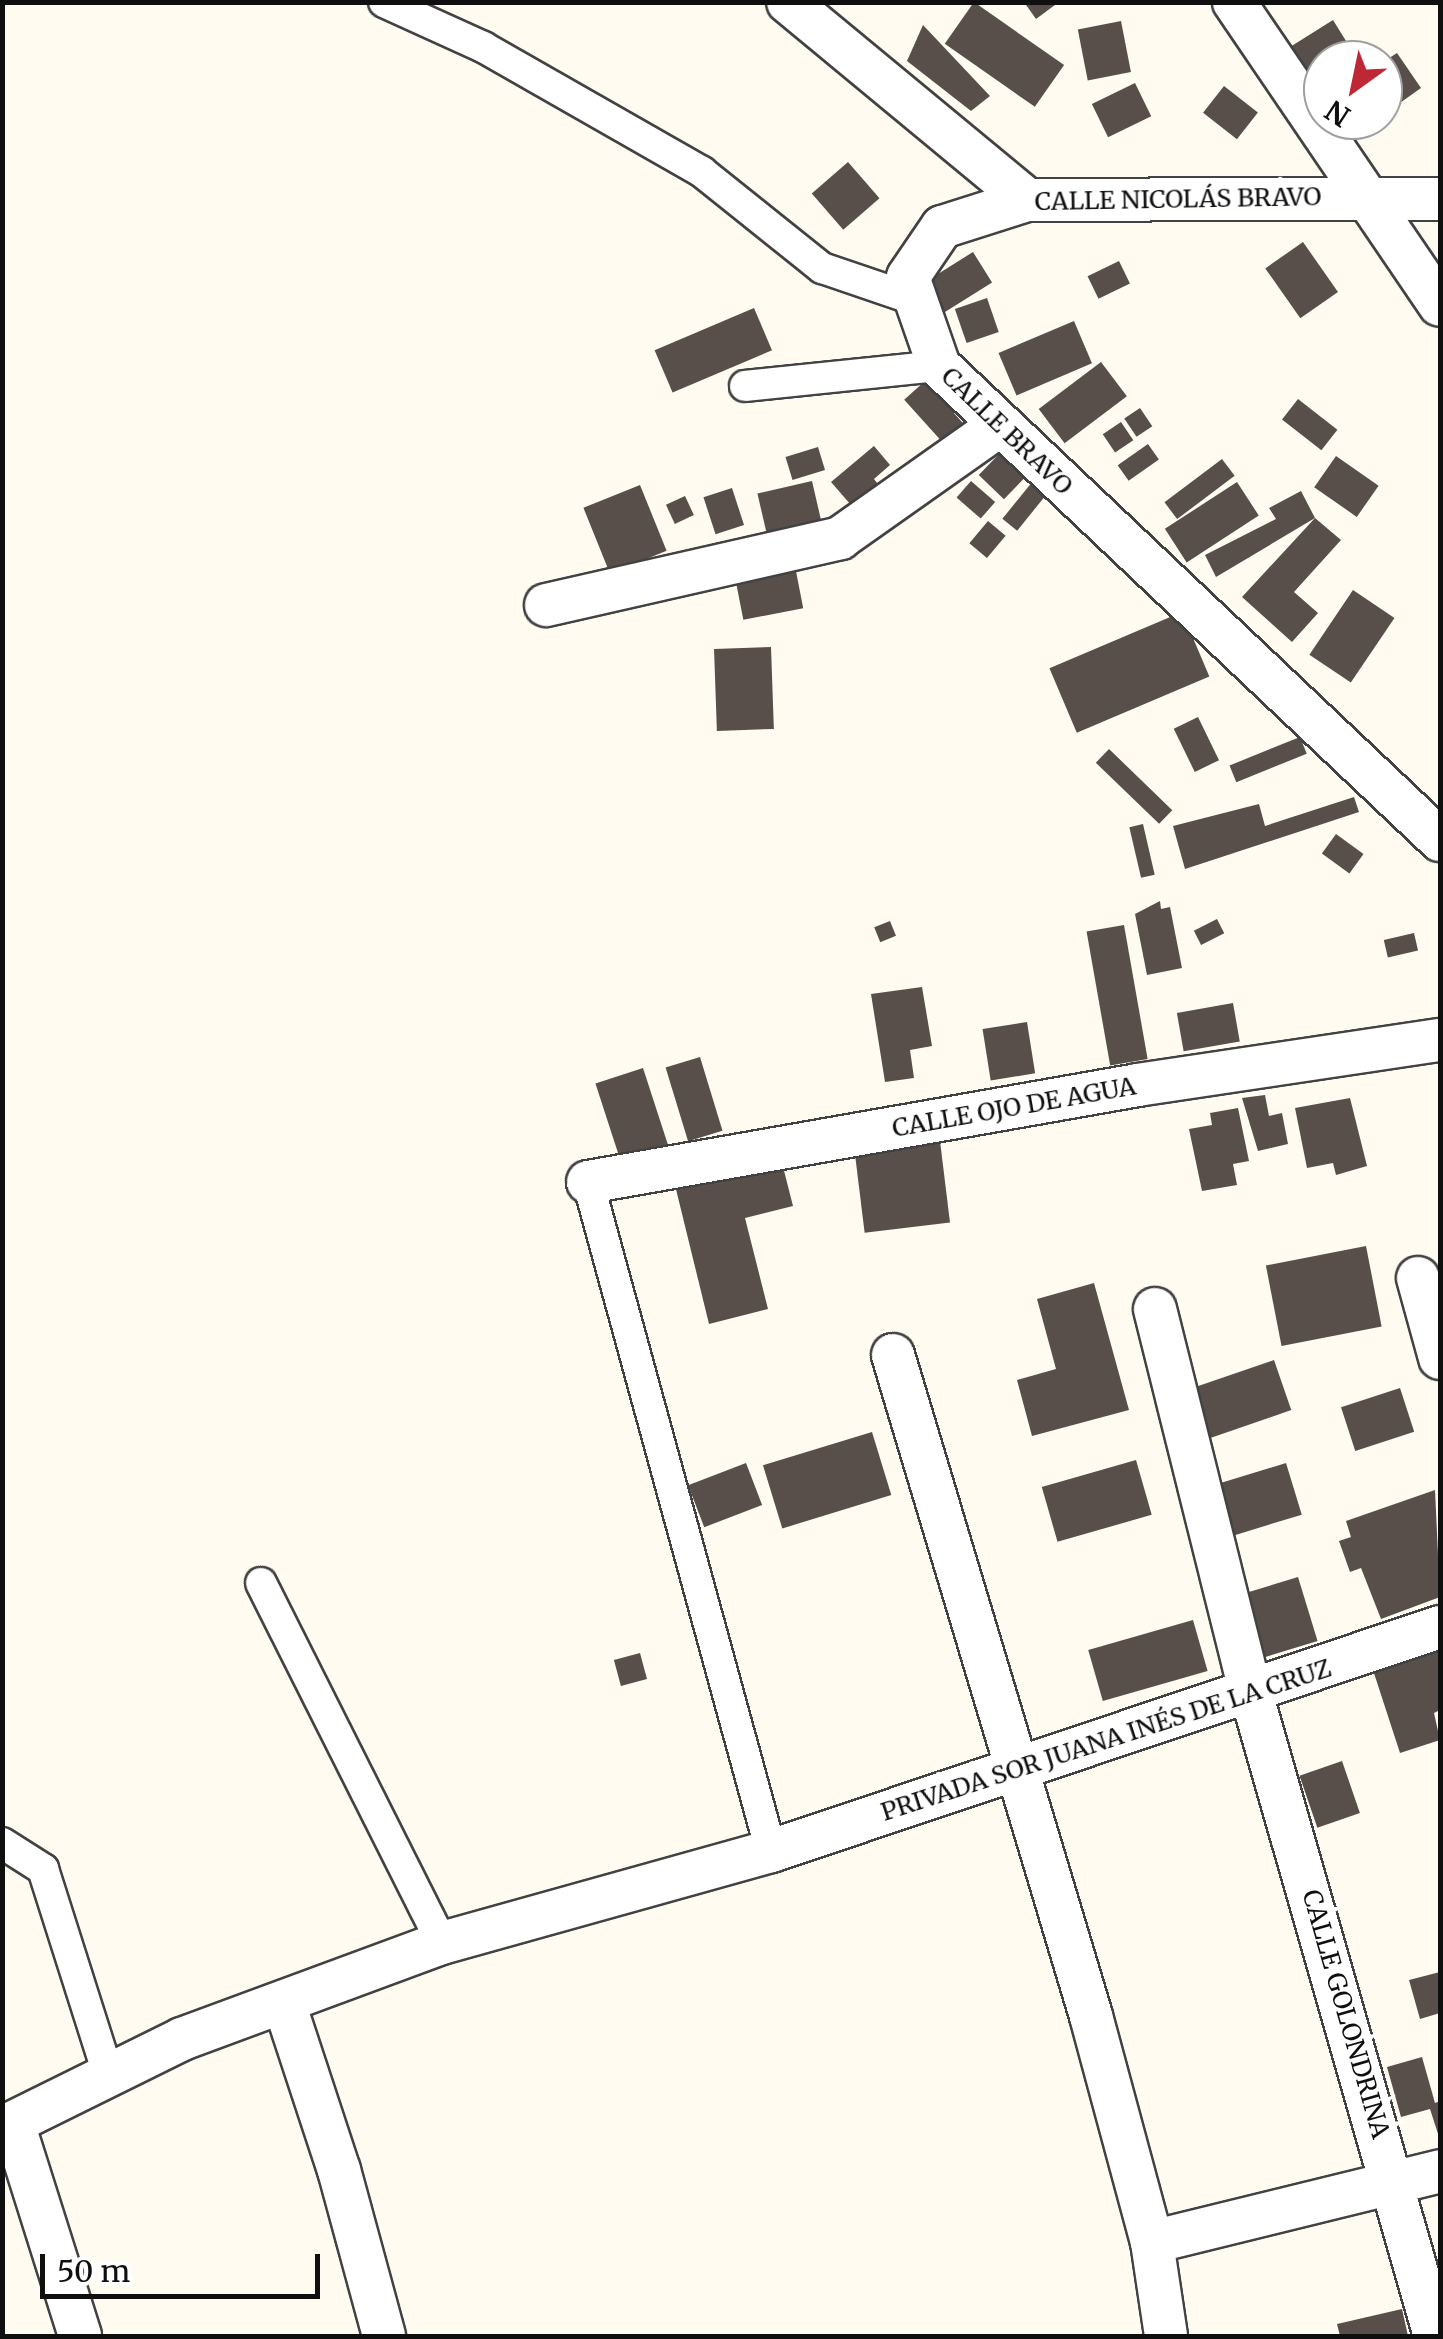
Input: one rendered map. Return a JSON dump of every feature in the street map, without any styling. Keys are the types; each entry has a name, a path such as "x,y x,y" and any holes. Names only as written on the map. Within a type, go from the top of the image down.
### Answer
{"street":[{"path":"384,2 483,48 702,172 822,268 913,299"},
{"path":"788,2 1028,200"},
{"path":"1234,2 1361,197 1440,305"},
{"name":"CALLE NICOLÁS BRAVO","path":"913,299 908,277 942,227 1028,200 1440,199"},
{"name":"CALLE BRAVO","path":"913,299 939,366 1440,840"},
{"path":"746,386 939,366"},
{"path":"546,605 840,538 1000,425"},
{"name":"CALLE OJO DE AGUA","path":"588,1182 1138,1085 1440,1040"},
{"path":"588,1182 771,1851"},
{"path":"1418,1278 1440,1358"},
{"name":"CALLE GOLONDRINA","path":"1155,1309 1251,1693 1395,2181 1436,2336"},
{"path":"893,1356 1020,1768 1152,2242 1166,2336"},
{"path":"261,1583 442,1943"},
{"name":"PRIVADA SOR JUANA INÉS DE LA CRUZ","path":"8,2126 108,2071 228,2020 284,2006 442,1943 771,1851 1440,1627"},
{"path":"2,1844 42,1869 108,2071"},
{"path":"284,2006 340,2170 384,2336"},
{"path":"8,2126 80,2336"},
{"path":"1152,2242 1440,2171"}],"building":[{"path":"974,2 1064,65 1035,107 945,44"},
{"path":"1024,2 1059,2 1036,19"},
{"path":"1333,20 1345,40 1303,40 1303,68 1290,47"},
{"path":"1121,21 1131,72 1088,80 1078,29"},
{"path":"923,25 990,96 971,111 907,61"},
{"path":"1403,62 1421,88 1403,101"},
{"path":"1135,83 1151,116 1108,137 1092,104"},
{"path":"1224,86 1258,112 1237,139 1203,113"},
{"path":"848,162 879,198 843,230 812,193"},
{"path":"1303,242 1338,292 1300,318 1265,268"},
{"path":"973,252 992,283 945,312 926,282"},
{"path":"1119,261 1130,283 1099,299 1088,276"},
{"path":"987,298 999,332 967,343 955,309"},
{"path":"754,308 772,350 673,393 655,350"},
{"path":"1074,321 1092,363 1016,395 999,353"},
{"path":"1101,362 1127,396 1065,443 1039,409"},
{"path":"925,381 964,424 943,443 904,400"},
{"path":"1298,399 1337,430 1321,450 1282,419"},
{"path":"1140,408 1152,426 1137,437 1124,419"},
{"path":"1121,422 1133,440 1115,453 1103,434"},
{"path":"1148,444 1159,460 1129,481 1118,465"},
{"path":"874,446 890,465 874,479 884,492 858,513 831,482"},
{"path":"818,447 825,470 793,480 785,457"},
{"path":"1001,452 1026,476 1004,499 979,475"},
{"path":"1336,456 1379,486 1357,517 1314,487"},
{"path":"1222,459 1235,476 1177,519 1164,502"},
{"path":"1037,476 1052,488 1017,531 1002,519"},
{"path":"812,481 821,521 767,534 757,494"},
{"path":"971,481 995,502 981,519 957,498"},
{"path":"1237,482 1259,516 1187,562 1165,529"},
{"path":"640,485 667,551 610,574 583,508"},
{"path":"732,488 744,525 716,534 703,497"},
{"path":"1301,491 1315,518 1216,577 1205,555 1276,519 1269,508"},
{"path":"685,496 694,515 675,524 666,505"},
{"path":"1315,518 1341,540 1294,592 1318,613 1292,642 1242,597"},
{"path":"988,521 1006,536 987,558 969,543"},
{"path":"795,566 803,608 743,620 735,578"},
{"path":"1353,590 1394,618 1351,683 1309,655"},
{"path":"1182,612 1209,676 1077,733 1049,668"},
{"path":"771,647 774,729 717,731 714,649"},
{"path":"1198,717 1219,760 1195,772 1174,729"},
{"path":"1300,737 1307,754 1236,782 1230,765"},
{"path":"1109,749 1172,810 1159,824 1096,763"},
{"path":"1354,797 1359,812 1185,869 1173,826 1259,804 1265,826"},
{"path":"1143,824 1155,875 1141,878 1129,827"},
{"path":"1336,834 1364,854 1349,873 1322,853"},
{"path":"1160,901 1161,909 1170,907 1182,968 1147,975 1135,914"},
{"path":"1217,919 1224,933 1201,945 1194,931"},
{"path":"890,921 896,936 880,942 874,927"},
{"path":"1124,925 1148,1059 1110,1066 1087,932"},
{"path":"1414,933 1418,951 1388,958 1384,940"},
{"path":"922,987 932,1046 910,1050 914,1078 885,1082 871,994"},
{"path":"1233,1003 1240,1041 1184,1051 1177,1013"},
{"path":"1027,1022 1035,1073 991,1080 983,1029"},
{"path":"700,1057 723,1131 688,1141 666,1068"},
{"path":"643,1068 670,1150 622,1165 595,1083"},
{"path":"1265,1095 1269,1116 1282,1113 1288,1144 1258,1151 1242,1098"},
{"path":"1350,1098 1367,1166 1336,1175 1333,1163 1307,1168 1295,1108"},
{"path":"1238,1108 1249,1161 1233,1164 1237,1185 1202,1191 1189,1129 1212,1125 1210,1113"},
{"path":"940,1141 950,1222 865,1233 855,1151"},
{"path":"779,1151 793,1206 745,1218 768,1309 709,1324 673,1177"},
{"path":"1366,1246 1382,1326 1282,1346 1266,1265"},
{"path":"1094,1283 1129,1410 1032,1436 1017,1380 1056,1369 1037,1299"},
{"path":"1274,1360 1291,1410 1202,1441 1185,1391"},
{"path":"1400,1388 1414,1432 1355,1451 1341,1407"},
{"path":"872,1432 891,1495 782,1528 763,1465"},
{"path":"1136,1460 1152,1515 1058,1542 1042,1487"},
{"path":"746,1463 762,1505 704,1527 688,1485"},
{"path":"1286,1463 1302,1515 1234,1535 1218,1484"},
{"path":"1435,1490 1440,1597 1381,1619 1361,1568 1350,1572 1339,1541 1351,1537 1346,1521"},
{"path":"1298,1577 1318,1641 1255,1660 1236,1596"},
{"path":"1193,1620 1208,1671 1103,1701 1088,1650"},
{"path":"1440,1642 1440,1710 1434,1713 1440,1740 1400,1753 1371,1664"},
{"path":"640,1653 647,1679 621,1686 614,1660"},
{"path":"1342,1761 1360,1813 1317,1828 1299,1776"},
{"path":"1440,1972 1440,2013 1420,2019 1409,1980"},
{"path":"1422,2057 1435,2103 1440,2101 1440,2140 1430,2109 1401,2117 1387,2067"},
{"path":"1402,2309 1408,2336 1340,2336 1337,2324"}]}
